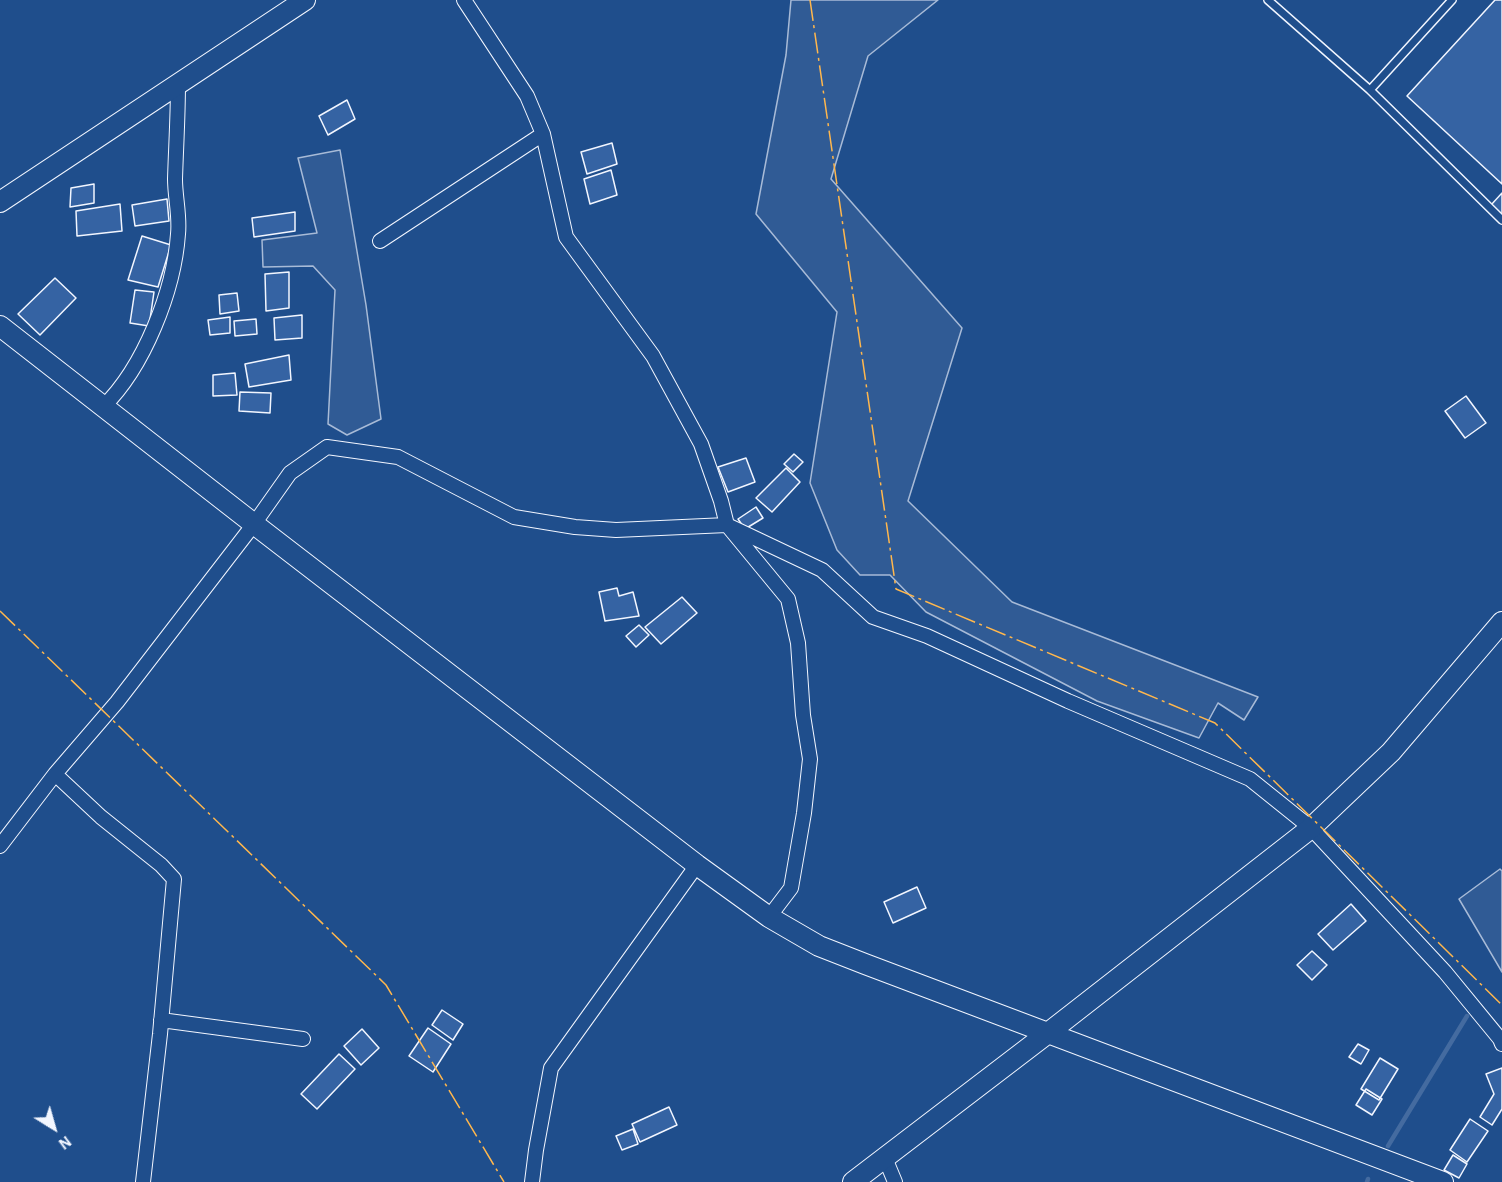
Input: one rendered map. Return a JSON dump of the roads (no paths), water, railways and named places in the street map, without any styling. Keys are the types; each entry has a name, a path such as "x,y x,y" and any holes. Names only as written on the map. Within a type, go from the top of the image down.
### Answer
{"street":[{"path":"0,202 305,0"},
{"path":"464,0 526,96 543,134 566,237 653,356 701,444 727,525 788,599 798,643 803,715 810,759 804,813 791,888 769,917"},
{"path":"103,407 118,393 155,328 172,277 178,233 175,182 178,83"},
{"path":"380,241 543,134"},
{"path":"0,326 254,524 769,917 819,945 1443,1182"},
{"path":"0,846 55,774 117,702 254,524 290,473 327,447 398,457 514,517 575,527 616,530 727,525 822,570 873,616 927,636 1068,701 1250,779 1311,828 1445,972 1502,1044"},
{"path":"853,1182 1311,828 1391,752 1502,622"},
{"path":"55,774 101,817 161,865 174,879 143,1182"},
{"path":"532,1182 551,1068 698,865"},
{"path":"161,1020 303,1039"},
{"path":"885,1158 895,1182"}],"lane":[{"path":"1268,0 1370,90 1502,220"},
{"path":"1370,90 1452,0"}],"waterway":[{"path":"1388,1146 1467,1016"}]}
